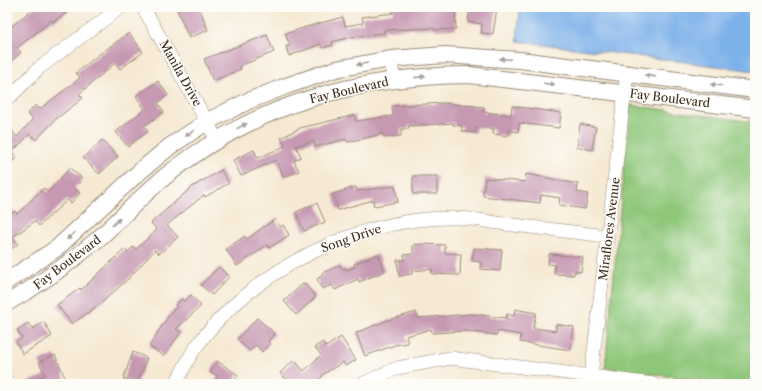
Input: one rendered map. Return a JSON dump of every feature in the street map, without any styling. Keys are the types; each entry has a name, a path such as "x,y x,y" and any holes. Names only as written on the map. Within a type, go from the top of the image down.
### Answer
{"main road":[{"name":"Fay Boulevard","path":"7,281 58,248 138,173 169,147 208,121 248,101 336,69 390,59 445,56 520,60 755,90"},
{"name":"Fay Boulevard","path":"7,303 54,274 98,239 166,175 217,140 248,123 319,95 393,79 469,75 755,109"}],"street":[{"path":"7,100 39,68 121,7"},
{"name":"Manila Drive","path":"144,7 208,121 217,140"},
{"path":"390,59 393,79"},
{"name":"Miraflores Avenue","path":"591,380 607,236 626,93 627,73"},
{"name":"Song Drive","path":"176,384 196,347 232,307 268,277 312,252 368,230 409,222 457,218 607,236"},
{"path":"362,384 397,368 450,358 591,380 653,384"},
{"path":"7,380 8,384"}],"green space":[{"path":"630,105 755,122 755,384 729,384 605,368"}],"water":[{"path":"520,7 755,7 755,71 517,41"}],"building":[{"path":"35,7 75,7 53,22 52,20 17,48 21,52 7,65 7,30"},
{"path":"176,7 199,7 208,30 189,38"},
{"path":"392,7 455,7 456,29 434,30 434,28 384,30 384,33 351,37 332,42 333,45 322,48 321,44 289,56 286,47 290,45 285,34 343,17 345,26 363,23 362,17 393,13"},
{"path":"470,7 497,7 493,34 481,33 482,24 468,22"},
{"path":"129,33 143,52 120,69 115,63 79,94 83,98 56,119 36,140 30,134 12,152 17,157 7,167 7,136 12,131 17,137 33,119 27,114 36,105 40,109 80,78 76,73"},
{"path":"267,35 274,52 240,66 241,69 213,81 204,59"},
{"path":"158,81 168,95 158,103 164,112 144,126 148,131 128,147 116,132 145,109 136,96"},
{"path":"443,103 484,107 483,112 511,115 512,106 561,113 559,128 519,123 518,132 509,130 508,136 493,134 494,129 476,127 475,133 462,131 462,126 453,125 454,123 408,126 409,129 401,129 401,136 384,137 383,134 347,142 346,139 315,147 314,141 296,146 301,157 294,161 299,171 284,177 276,160 241,176 233,160 254,150 258,158 285,146 281,138 300,128 355,115 356,121 393,116 392,106"},
{"path":"580,124 596,127 592,150 577,147"},
{"path":"102,140 118,157 99,174 83,158"},
{"path":"70,168 83,179 74,188 80,193 71,203 67,200 39,226 35,221 13,237 18,244 7,252 7,216 15,211 17,214 44,188 48,192"},
{"path":"221,170 229,183 205,197 204,195 167,225 178,237 159,254 155,250 127,280 100,304 72,324 57,305 80,288 81,290 125,249 128,252 133,247 136,249 157,230 151,223 192,187"},
{"path":"526,174 578,184 577,192 588,194 585,209 559,205 560,198 541,195 540,203 483,196 485,178 525,182"},
{"path":"413,176 437,176 437,194 413,194"},
{"path":"395,186 398,202 374,206 373,200 338,210 333,194 356,187 357,191"},
{"path":"317,203 325,222 304,231 296,212"},
{"path":"275,219 280,227 283,225 289,235 269,248 267,245 237,266 226,249 245,236 247,239"},
{"path":"413,245 445,245 445,253 461,254 460,275 432,274 432,269 412,271 412,274 399,276 397,260 405,260 404,255 413,254"},
{"path":"474,248 502,250 500,271 481,269 481,262 472,261"},
{"path":"378,254 385,271 359,282 358,279 335,290 332,285 322,289 317,279 323,275 322,273 340,265 342,269 345,268 346,270 355,267 354,264"},
{"path":"549,254 583,257 581,272 574,271 574,275 554,274 555,265 548,264"},
{"path":"219,267 229,277 212,295 201,285"},
{"path":"304,283 316,297 296,315 284,301"},
{"path":"191,295 201,306 176,329 181,332 164,356 149,346 171,312 177,307 175,305 182,299 184,301"},
{"path":"515,309 536,313 533,328 556,331 556,324 574,327 570,350 520,342 521,335 497,331 497,335 464,331 432,333 431,329 406,336 408,343 395,345 365,356 356,333 388,320 416,312 418,318 472,314 506,318 507,314 514,316"},
{"path":"257,318 275,334 268,341 270,343 262,352 256,345 250,351 237,339"},
{"path":"44,322 52,336 23,354 16,342 22,338 17,330 28,323 32,329"},
{"path":"341,337 356,360 346,366 343,362 322,375 323,376 315,384 291,384 280,373 294,360 304,371 321,355 315,347 323,342 326,347"},
{"path":"133,352 147,358 137,384 123,379"},
{"path":"55,355 66,380 57,384 24,384 45,375 39,362"},
{"path":"217,361 238,375 232,384 213,384 218,376 210,372"}]}
